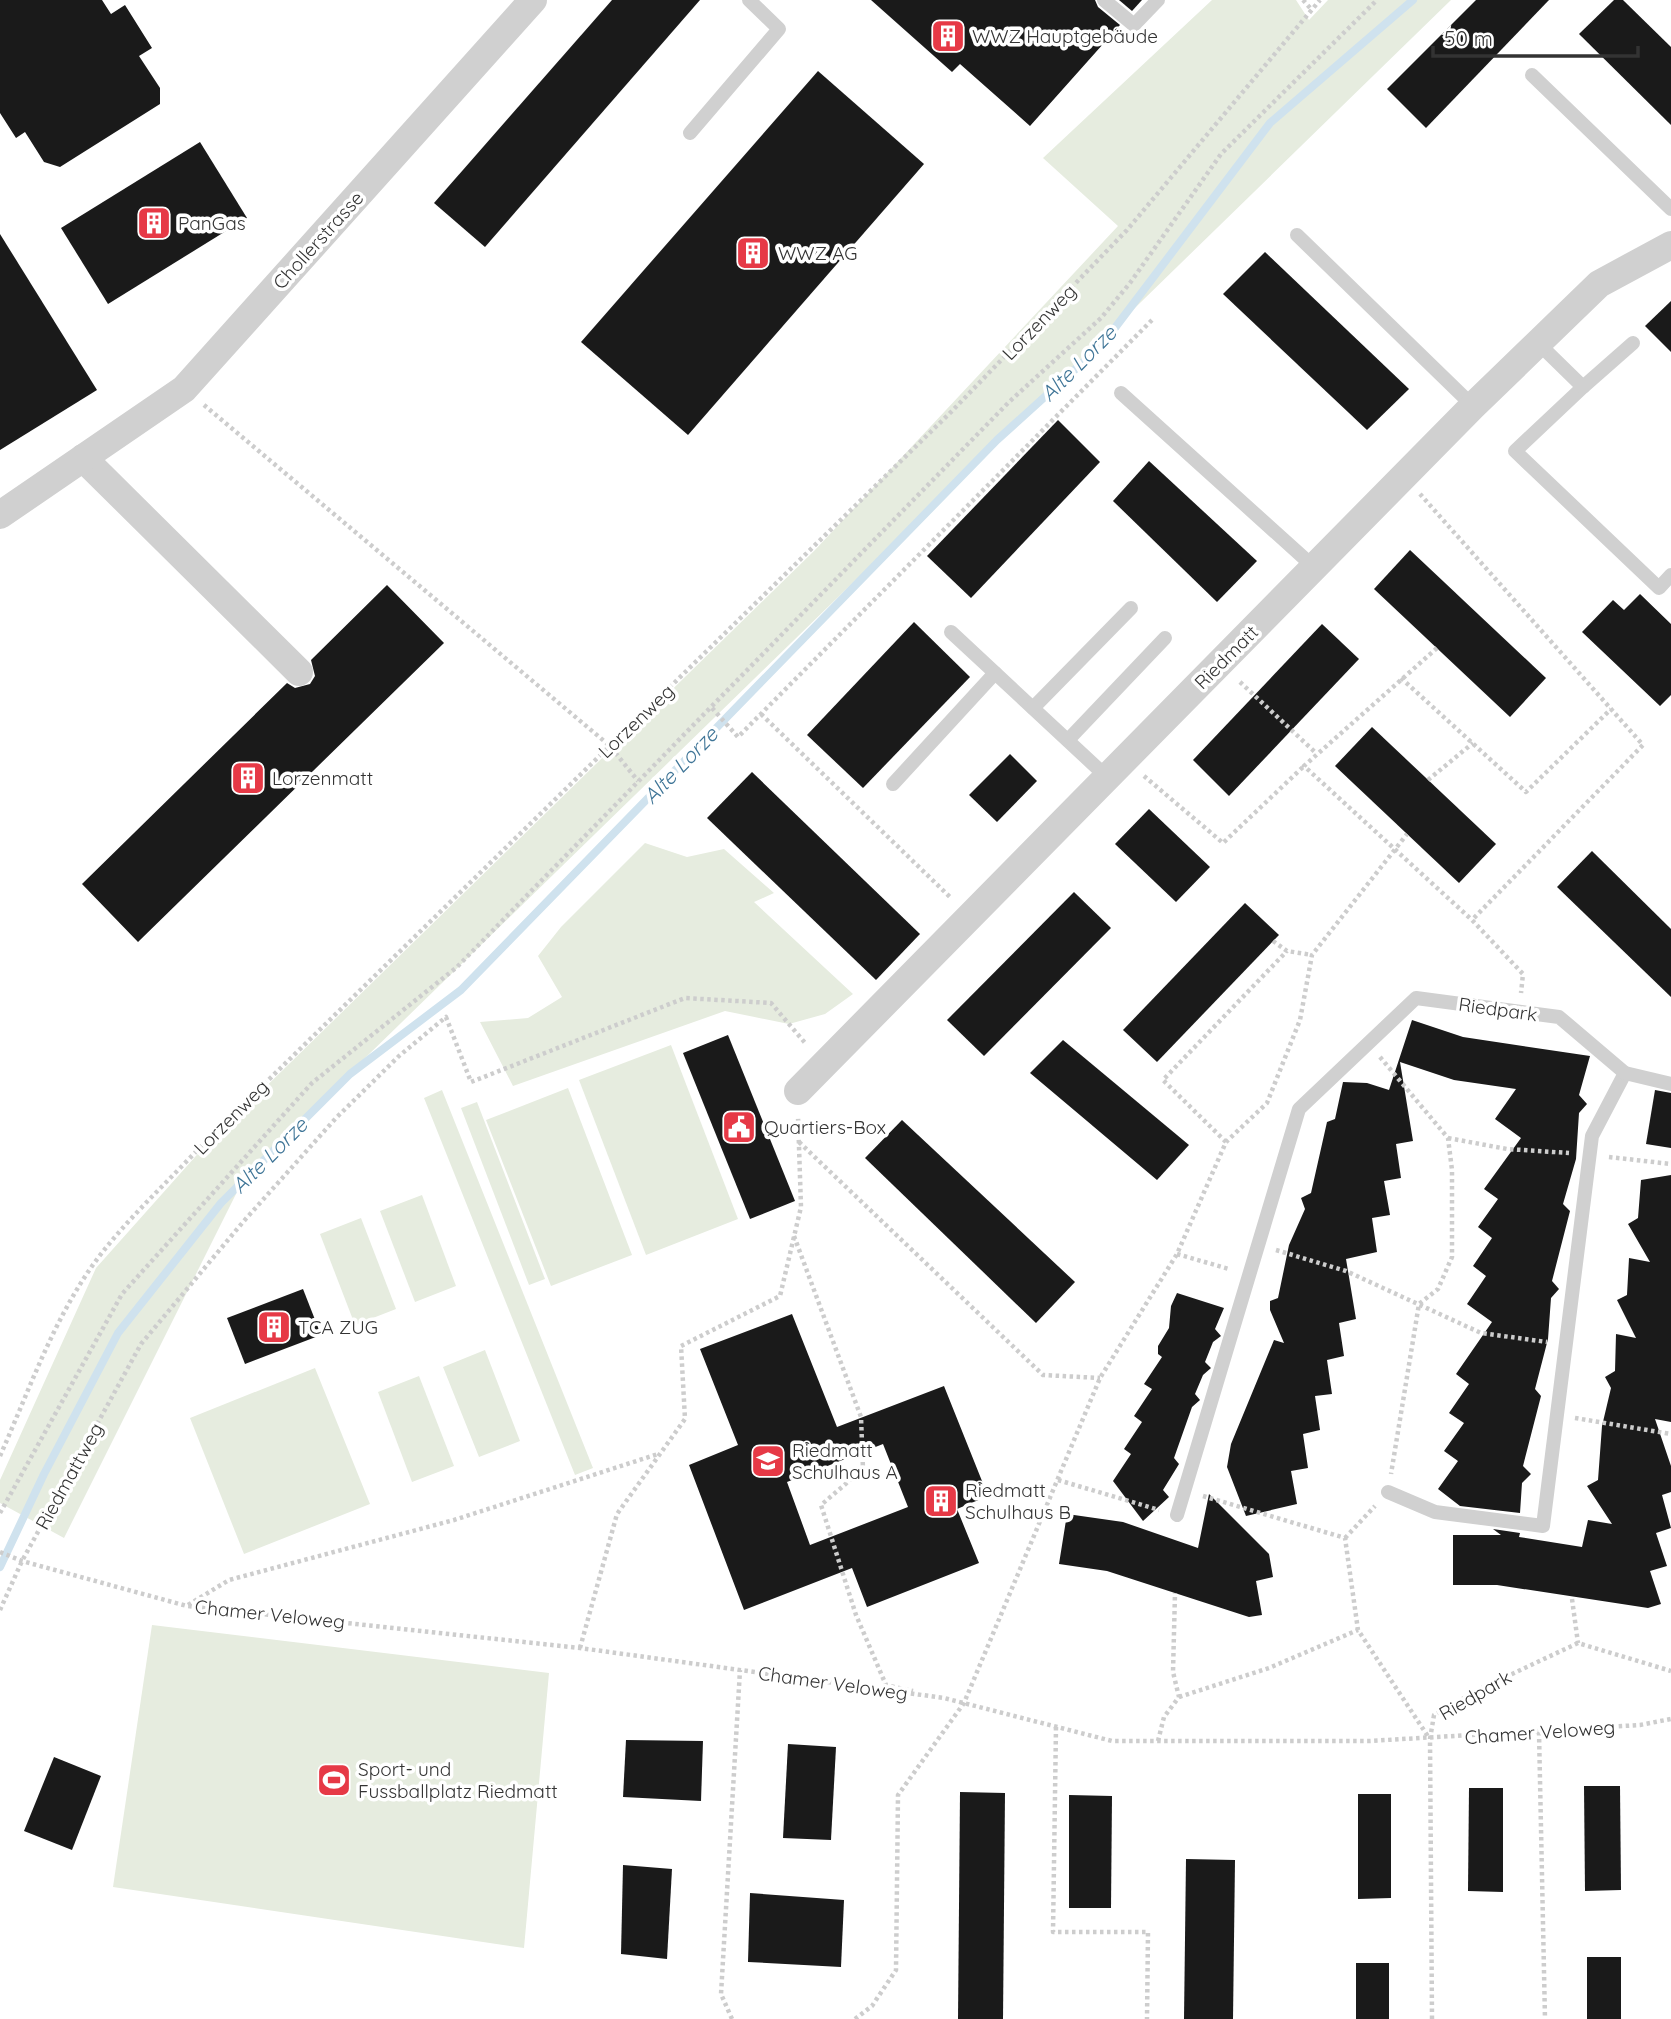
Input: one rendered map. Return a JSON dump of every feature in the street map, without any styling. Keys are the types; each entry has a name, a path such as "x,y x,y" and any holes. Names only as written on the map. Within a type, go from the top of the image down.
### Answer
{"street":[{"name":"Chollerstrasse","path":"0,515 184,389 533,0"},
{"name":"Riedmatt","path":"798,1091 1404,476 1599,284 1671,245"},
{"path":"83,458 299,672"}],"lane":[{"path":"690,133 779,29 749,0"},
{"path":"1104,0 1134,25 1157,0"},
{"path":"1532,75 1671,209"},
{"path":"1297,235 1474,406"},
{"path":"1633,342 1515,452 1659,588 1671,575"},
{"path":"1539,344 1583,387"},
{"path":"1121,393 1315,568"},
{"path":"1032,708 1131,608"},
{"path":"951,632 1068,740 1116,769"},
{"path":"1068,740 1165,639"},
{"path":"893,784 995,673"},
{"name":"Riedpark","path":"1177,1515 1299,1109 1416,998 1559,1017 1625,1073 1671,1084"},
{"path":"1388,1492 1435,1512 1542,1526 1592,1136 1625,1073"}],"path":[{"path":"1303,0 1311,9"},
{"name":"Lorzenweg","path":"0,1456 62,1314 92,1267 114,1240 205,1142 952,411 1127,230 1321,0"},
{"name":"Lorzenweg","path":"0,1513 122,1294 312,1083 457,967 1009,401 1101,318 1130,283 1221,154 1377,0"},
{"path":"712,708 738,737 1152,320"},
{"path":"184,389 610,746 638,781"},
{"path":"1404,476 1643,745 1472,920"},
{"path":"1116,769 1223,843 1316,753 1437,648"},
{"path":"1220,663 1316,753"},
{"path":"1401,678 1526,792 1611,709"},
{"path":"761,714 970,916"},
{"path":"1428,780 1473,743"},
{"path":"1304,766 1472,920 1523,974 1519,1012"},
{"path":"855,2019 872,2006 896,1970 898,1795 964,1703 1100,1378 1177,1254 1226,1142 1267,1103 1300,1020 1312,954 1407,834"},
{"path":"1273,941 1287,951 1312,954"},
{"path":"1226,1142 1163,1080 1287,951"},
{"name":"Riedmattweg","path":"0,1610 22,1561 141,1344 243,1222 336,1118 399,1056 446,1017 471,1082 685,998 771,1003 824,1065"},
{"path":"1186,1491 1345,1538 1388,1492 1419,1304 1438,1289 1452,1256 1452,1170 1448,1138 1368,1044"},
{"path":"580,1648 617,1514 685,1419 681,1346 780,1296 800,1207 798,1091"},
{"path":"1448,1138 1507,1149 1590,1154 1671,1164"},
{"path":"799,1142 1043,1375 1100,1378"},
{"path":"794,1236 861,1417 863,1469 821,1505 856,1615 886,1685 944,1698"},
{"path":"1259,1245 1346,1270 1481,1333 1566,1344"},
{"path":"1177,1254 1250,1275"},
{"path":"1557,1415 1671,1434"},
{"path":"187,1606 229,1580 454,1520 660,1454"},
{"path":"1058,1480 1177,1515"},
{"name":"Riedpark","path":"1345,1538 1358,1630 1430,1738"},
{"name":"Chamer Veloweg","path":"0,1552 22,1561 187,1606 580,1648 944,1698 1112,1741 1430,1738 1640,1726 1671,1719"},
{"path":"1175,1593 1173,1672 1179,1697"},
{"path":"1572,1599 1578,1643 1671,1671"},
{"path":"1158,1741 1164,1717 1179,1697 1269,1668 1358,1630"},
{"name":"Riedpark","path":"1430,1738 1434,1715 1480,1689 1578,1643"},
{"path":"732,2019 721,1994 740,1670"},
{"path":"1056,1727 1053,1932 1148,1932 1147,2019"},
{"path":"1539,1732 1545,2019"},
{"path":"1430,1738 1432,2019"}],"shaded area":[{"path":"1212,0 1296,0 1309,20 1328,0 1451,0 246,1174 64,1538 0,1503 0,1480 96,1268 203,1148 815,550 1118,226 1043,158"},
{"path":"645,843 687,857 724,849 774,893 754,902 853,994 825,1014 789,1024 725,1011 513,1086 480,1022 528,1018 562,997 538,956 561,927"},
{"path":"671,1045 738,1219 646,1255 579,1080"},
{"path":"568,1088 632,1255 551,1286 486,1120"},
{"path":"442,1090 593,1468 575,1475 424,1098"},
{"path":"477,1102 545,1279 529,1285 461,1108"},
{"path":"422,1195 456,1286 415,1302 380,1211"},
{"path":"361,1218 396,1309 355,1325 320,1234"},
{"path":"485,1350 520,1441 479,1457 443,1367"},
{"path":"315,1368 370,1504 244,1554 190,1418"},
{"path":"419,1376 454,1466 412,1482 378,1392"},
{"name":"Sport- und Fussballplatz Riedmatt","path":"152,1625 549,1673 524,1948 113,1887"}],"building":[{"path":"0,0 102,0 111,14 125,5 152,48 139,56 160,88 160,104 60,167 44,162 25,132 16,138 0,113"},
{"path":"612,0 700,0 485,247 434,203"},
{"path":"871,0 1095,0 1098,7 1120,25 1030,126 960,64 952,72"},
{"path":"1119,0 1142,0 1132,11"},
{"path":"1476,0 1549,0 1426,128 1387,89"},
{"path":"1614,0 1623,0 1671,47 1671,125 1579,34"},
{"name":"WWZ AG","path":"818,71 924,164 688,435 581,342"},
{"name":"PanGas","path":"200,142 247,218 108,304 61,228"},
{"path":"0,234 97,390 0,450"},
{"path":"1265,252 1409,389 1367,430 1223,294"},
{"path":"1671,301 1671,352 1645,326"},
{"path":"1058,420 1100,462 971,598 927,556"},
{"path":"1149,461 1257,561 1217,602 1113,501"},
{"path":"1410,550 1546,678 1510,717 1374,589"},
{"name":"Lorzenmatt","path":"387,585 444,643 138,942 82,884 287,683 295,688 310,684 315,676 311,660"},
{"path":"1640,594 1671,624 1671,695 1660,706 1582,632 1613,600 1624,610"},
{"path":"914,622 970,677 863,788 807,735"},
{"path":"1322,624 1359,659 1229,796 1193,760"},
{"path":"1372,727 1496,844 1459,883 1335,766"},
{"path":"1010,754 1037,781 997,822 969,795"},
{"path":"752,772 920,934 876,980 707,818"},
{"path":"1149,809 1210,867 1176,902 1115,844"},
{"path":"1592,851 1671,929 1671,997 1557,887"},
{"path":"1074,892 1111,928 984,1056 947,1020"},
{"path":"1245,903 1279,935 1157,1062 1123,1030"},
{"path":"1412,1020 1463,1037 1590,1056 1579,1095 1587,1104 1579,1113 1576,1159 1563,1204 1570,1211 1552,1281 1559,1289 1551,1298 1548,1339 1535,1389 1541,1396 1523,1466 1531,1474 1522,1483 1520,1513 1460,1506 1438,1489 1458,1461 1444,1451 1464,1423 1449,1413 1469,1384 1456,1374 1492,1322 1467,1304 1486,1276 1473,1266 1492,1238 1478,1227 1498,1199 1484,1189 1521,1138 1495,1119 1516,1089 1454,1080 1400,1062 1413,1141 1396,1144 1401,1178 1384,1181 1390,1215 1372,1218 1377,1252 1346,1259 1356,1319 1339,1323 1344,1356 1327,1360 1332,1394 1315,1396 1320,1430 1303,1434 1308,1468 1291,1471 1297,1504 1246,1516 1227,1467 1231,1444 1274,1340 1284,1343 1270,1310 1270,1301 1278,1298 1289,1245 1305,1209 1301,1198 1311,1193 1327,1122 1335,1119 1343,1082 1367,1083 1389,1090"},
{"name":"Quartiers-Box","path":"728,1035 795,1201 750,1219 683,1053"},
{"path":"1063,1040 1189,1145 1157,1180 1030,1073"},
{"path":"1655,1090 1671,1093 1671,1148 1646,1144"},
{"path":"902,1120 1075,1282 1036,1323 865,1158"},
{"path":"1671,1175 1671,1422 1655,1419 1671,1466 1671,1492 1662,1495 1671,1528 1656,1533 1667,1566 1650,1571 1661,1604 1648,1608 1497,1585 1453,1585 1453,1535 1501,1535 1493,1529 1520,1533 1519,1537 1582,1547 1588,1520 1612,1524 1587,1486 1598,1480 1602,1426 1611,1388 1605,1377 1615,1371 1616,1334 1636,1338 1617,1300 1627,1295 1629,1258 1650,1262 1628,1224 1638,1218 1641,1180"},
{"name":"TCA ZUG","path":"303,1289 321,1335 245,1364 227,1318"},
{"path":"1177,1293 1224,1308 1215,1329 1221,1336 1213,1342 1205,1362 1211,1368 1203,1375 1195,1394 1200,1400 1192,1407 1174,1458 1179,1464 1163,1490 1169,1497 1143,1521 1113,1481 1131,1454 1124,1449 1142,1422 1134,1416 1152,1389 1144,1384 1162,1357 1158,1354 1158,1346 1169,1328 1171,1306"},
{"path":"792,1314 837,1427 944,1386 988,1496 957,1509 979,1563 867,1607 852,1568 744,1610 689,1465 738,1445 700,1349","holes":["883,1444 908,1507 810,1545 787,1482"]},
{"path":"1209,1494 1269,1554 1273,1577 1256,1581 1262,1615 1249,1617 1107,1571 1059,1564 1067,1514 1123,1522 1198,1548"},
{"path":"626,1740 703,1741 701,1801 623,1797"},
{"path":"788,1744 836,1747 831,1840 783,1838"},
{"path":"54,1757 101,1776 72,1850 24,1831"},
{"path":"1584,1786 1620,1786 1621,1890 1585,1891"},
{"path":"1469,1788 1503,1788 1503,1892 1468,1891"},
{"path":"960,1792 1005,1793 1003,2019 958,2019"},
{"path":"1358,1794 1391,1794 1391,1898 1358,1899"},
{"path":"1069,1795 1112,1796 1111,1908 1069,1908"},
{"path":"1186,1859 1235,1860 1233,2019 1184,2019"},
{"path":"623,1865 672,1869 667,1959 621,1954"},
{"path":"750,1893 844,1900 841,1967 748,1962"},
{"path":"1587,1957 1621,1957 1621,2019 1587,2019"},
{"path":"1356,1963 1389,1963 1389,2019 1356,2019"}],"waterway":[{"name":"Alte Lorze","path":"0,1567 44,1474 118,1333 221,1203 350,1074 461,990 997,440 1102,345 1270,123 1413,0"}],"place":[{"name":"WWZ Hauptgebäude","path":"948,36"},
{"name":"PanGas","path":"154,223"},
{"name":"WWZ AG","path":"753,253"},
{"name":"Lorzenmatt","path":"248,778"},
{"name":"Quartiers-Box","path":"739,1127"},
{"name":"TCA ZUG","path":"274,1327"},
{"name":"Riedmatt Schulhaus A","path":"768,1461"},
{"name":"Riedmatt Schulhaus B","path":"941,1501"},
{"name":"Sport- und Fussballplatz Riedmatt","path":"334,1780"}]}
